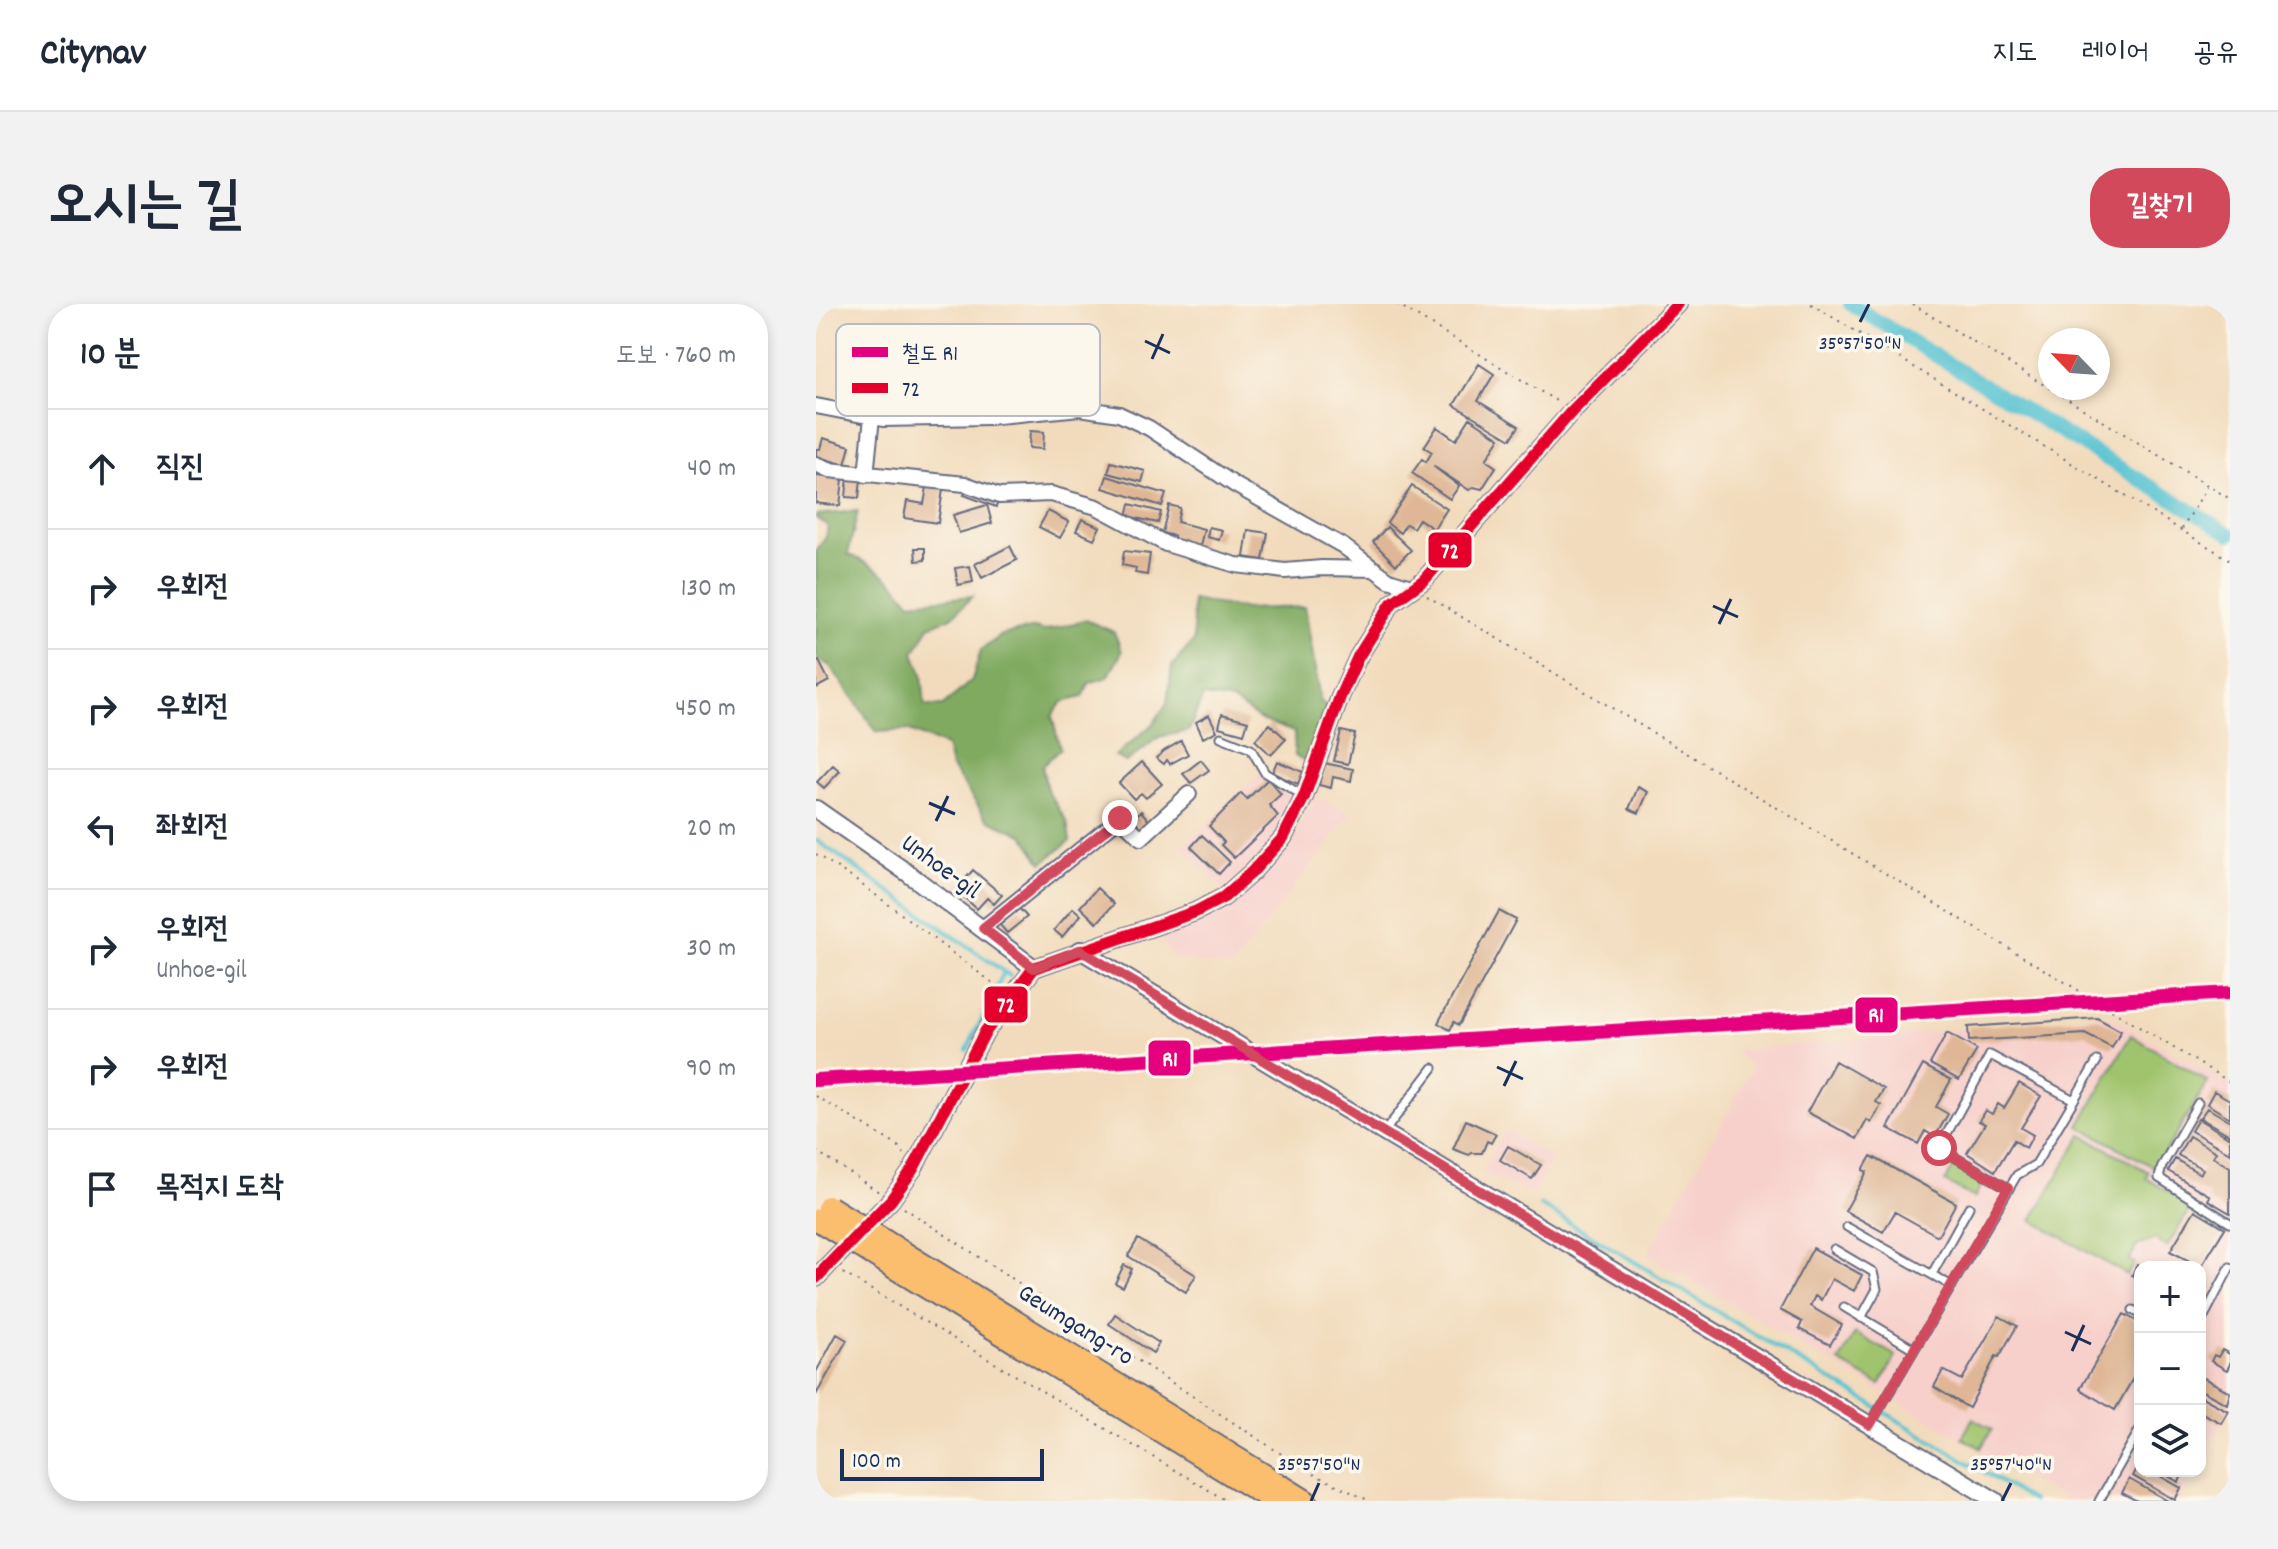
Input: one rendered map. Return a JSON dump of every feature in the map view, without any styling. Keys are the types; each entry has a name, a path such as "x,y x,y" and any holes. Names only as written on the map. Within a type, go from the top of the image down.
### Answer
{"highway":[{"name":"Geumgang-ro","path":"820,1211 1275,1501"},
{"name":"Geumgang-ro","path":"878,1248 1305,1501"}],"street":[{"path":"816,1278 828,1262 891,1200 913,1169 985,1032 1034,968 1195,912 1224,897 1283,838 1304,797 1358,657 1392,603 1424,580 1572,411 1678,304"},
{"path":"816,406 836,410"},
{"path":"1100,411 1119,414 1149,428 1235,485 1343,546 1389,580 1414,588"},
{"path":"867,416 998,416"},
{"path":"866,475 872,417"},
{"path":"816,464 829,470 866,475 965,484 999,496 1051,494 1097,507 1166,544 1236,565 1285,571 1375,569"},
{"path":"983,928 1120,818 1141,838 1189,794"},
{"name":"Unhoe-gil","path":"816,809 1034,968"},
{"path":"1080,950 1996,1501"}],"lane":[{"path":"1221,737 1251,749 1265,773 1304,797"},
{"path":"2008,1188 1939,1148 1990,1055 2074,1100"},
{"path":"1870,1425 2008,1188 2017,1175 2036,1164 2097,1061"},
{"path":"1384,1133 1433,1068"},
{"path":"2198,1103 2162,1166 2159,1178 2230,1223"},
{"path":"1932,1274 1969,1207"},
{"path":"1847,1227 1952,1286"},
{"path":"1834,1249 1873,1272 1877,1289 1861,1318"},
{"path":"2206,1313 2230,1267"},
{"path":"1844,1307 1914,1349"},
{"path":"2099,1501 2134,1440"}],"path":[{"path":"1397,304 1572,411"},
{"path":"1811,304 2230,560"},
{"path":"1912,304 2230,499"},
{"path":"2181,530 2208,485"},
{"path":"1414,588 2230,1082"},
{"path":"816,854 864,884 1004,990"},
{"path":"816,1096 898,1146 913,1169"},
{"path":"816,1151 1309,1472 1370,1501"},
{"path":"828,1262 850,1278 1227,1501"}],"shaded area":[{"path":"1260,774 1299,798 1278,837 1223,890 1181,847"},
{"path":"1315,796 1352,813 1231,968 1173,958 1159,936 1233,905 1291,846"},
{"path":"2108,1015 2230,1084 2230,1411 2206,1453 2206,1261 2134,1261 2134,1477 2193,1477 2180,1501 2067,1501 1647,1255 1753,1067 1733,1051"},
{"path":"1506,1130 1552,1158 1533,1195 1481,1172"}],"green space":[{"path":"858,511 848,554 882,574 910,602 973,596 952,617 929,626 914,653 922,674 925,706 943,706 972,680 981,650 1002,635 1035,628 1043,631 1086,620 1114,632 1122,652 1108,677 1089,683 1083,697 1062,702 1052,716 1060,749 1042,766 1047,790 1067,822 1070,841 1042,863 1023,835 987,819 951,766 946,746 907,730 877,732 830,666 816,658 816,551 826,537 828,526 816,515"},
{"path":"1192,600 1246,609 1305,607 1320,700 1327,708 1309,762 1295,756 1294,732 1261,720 1233,701 1203,696 1189,731 1159,737 1126,762 1115,756 1153,724 1167,703 1172,666 1194,641"},
{"path":"2131,1035 2208,1082 2155,1168 2079,1126"},
{"path":"2082,1135 2149,1172 2146,1178 2192,1206 2167,1247 2155,1239 2137,1246 2129,1260 2134,1263 2127,1275 2032,1220"},
{"path":"1956,1163 1985,1179 1974,1198 1945,1182"},
{"path":"1855,1333 1896,1356 1880,1385 1839,1362"},
{"path":"1973,1418 1992,1429 1981,1448 1962,1438"}],"building":[{"path":"1479,364 1494,374 1478,401 1519,426 1511,439 1454,405"},
{"path":"1470,418 1500,438 1486,460 1496,467 1482,489 1474,487 1469,490 1433,466 1459,486 1450,499 1412,473 1422,459 1426,462 1432,452 1424,447 1437,427 1456,440"},
{"path":"1030,431 1044,432 1043,449 1029,448"},
{"path":"823,438 850,446 845,465 816,456 816,449 820,449"},
{"path":"1111,462 1145,471 1142,482 1108,473"},
{"path":"816,476 843,479 840,506 816,503"},
{"path":"1107,476 1166,494 1162,506 1103,488"},
{"path":"848,477 861,479 859,498 846,497"},
{"path":"1412,486 1447,509 1434,529 1419,519 1413,528 1406,524 1400,533 1387,523"},
{"path":"927,487 943,489 938,523 904,518 907,501 924,504"},
{"path":"967,489 999,500 996,507 964,495"},
{"path":"1130,504 1161,512 1158,523 1127,516"},
{"path":"987,505 992,523 959,533 953,515"},
{"path":"1169,505 1180,508 1177,522 1204,529 1200,546 1174,540 1174,536 1162,533"},
{"path":"1048,511 1069,522 1060,538 1039,527"},
{"path":"1082,519 1100,527 1094,539 1076,531"},
{"path":"1209,527 1222,530 1219,540 1207,537"},
{"path":"1387,527 1411,550 1396,565 1373,542"},
{"path":"1248,530 1268,533 1263,560 1244,557"},
{"path":"1010,546 1017,560 982,578 975,564"},
{"path":"915,548 925,548 925,560 916,561"},
{"path":"1124,551 1150,554 1147,575 1135,573 1136,568 1122,565"},
{"path":"970,566 973,582 958,585 955,568"},
{"path":"819,661 829,681 816,688 816,662"},
{"path":"1222,714 1248,721 1244,734 1219,727"},
{"path":"1209,715 1217,731 1203,738 1196,722"},
{"path":"1270,724 1286,739 1271,755 1255,740"},
{"path":"1341,731 1355,734 1348,764 1334,761"},
{"path":"1181,741 1188,754 1170,764 1167,760 1164,764 1156,758 1164,751"},
{"path":"1201,760 1209,770 1191,783 1183,774"},
{"path":"1277,761 1303,772 1298,784 1272,773"},
{"path":"1142,762 1162,784 1146,798 1141,793 1134,799 1119,783"},
{"path":"1324,763 1353,769 1351,781 1333,777 1331,788 1319,785"},
{"path":"833,765 840,771 824,788 817,782"},
{"path":"1268,779 1281,794 1269,805 1278,816 1234,858 1209,826 1241,793 1247,799"},
{"path":"1638,787 1648,792 1639,813 1629,809"},
{"path":"1141,811 1150,822 1141,829 1132,819"},
{"path":"1202,835 1230,862 1219,874 1191,847"},
{"path":"973,870 1002,895 994,904 987,898 977,909 956,890"},
{"path":"1097,888 1114,904 1097,923 1080,907"},
{"path":"1019,908 1027,917 1007,933 1000,925"},
{"path":"1073,908 1081,915 1062,937 1054,930"},
{"path":"1499,911 1516,920 1459,1025 1454,1022 1450,1030 1438,1023"},
{"path":"2097,1018 2121,1031 2112,1048 2085,1034 1969,1041 1968,1027"},
{"path":"1947,1033 1977,1050 1959,1080 1930,1064"},
{"path":"1835,1061 1884,1089 1876,1102 1881,1105 1871,1123 1867,1120 1857,1139 1807,1112"},
{"path":"1923,1065 1951,1080 1936,1107 1948,1114 1935,1137 1925,1131 1918,1144 1888,1128"},
{"path":"2019,1083 2041,1096 2021,1128 2033,1135 2026,1148 2014,1140 1995,1171 1967,1153 1985,1124 1979,1121 1985,1110 1992,1114 1998,1104 2004,1108"},
{"path":"2214,1091 2230,1100 2230,1118 2207,1104"},
{"path":"2207,1108 2230,1121 2230,1135 2200,1118"},
{"path":"2198,1119 2230,1138 2230,1153 2191,1131"},
{"path":"1466,1120 1496,1134 1491,1143 1487,1141 1482,1153 1469,1155 1453,1149"},
{"path":"2189,1136 2216,1152 2213,1157 2230,1167 2230,1213 2208,1200 2210,1196 2168,1171 2175,1159 2200,1174 2203,1169 2178,1155"},
{"path":"1508,1146 1541,1165 1532,1179 1500,1160"},
{"path":"1871,1156 1956,1203 1938,1236 1895,1212 1883,1232 1845,1211 1867,1172 1863,1170"},
{"path":"2195,1210 2225,1228 2205,1261 2189,1261 2170,1251"},
{"path":"1138,1239 1196,1275 1186,1292 1128,1256"},
{"path":"1813,1248 1862,1275 1854,1291 1832,1279 1821,1300 1815,1296 1810,1306 1842,1325 1830,1345 1799,1329 1802,1322 1780,1310"},
{"path":"1124,1265 1132,1269 1123,1287 1115,1283"},
{"path":"1115,1314 1159,1343 1153,1353 1109,1324"},
{"path":"2124,1314 2134,1320 2134,1377 2115,1410 2080,1389"},
{"path":"1999,1316 2017,1326 1999,1357 1996,1356 1969,1408 1934,1387 1943,1370 1962,1380"},
{"path":"837,1334 847,1340 816,1395 816,1372"},
{"path":"2222,1350 2230,1354 2227,1370 2211,1361"},
{"path":"2206,1379 2230,1392 2227,1404 2206,1393"},
{"path":"2206,1399 2228,1411 2221,1423 2206,1415"},
{"path":"2135,1477 2162,1477 2181,1488 2175,1500"},
{"path":"2129,1479 2168,1501 2137,1501 2122,1493"}],"waterway":[{"path":"1850,304 2230,534"},
{"path":"816,840 1010,976"},
{"path":"967,1050 1004,972"},
{"path":"918,1140 940,1100"},
{"path":"1540,1205 2032,1501"}],"rail line":[{"name":"R1","path":"816,1080 2230,993"}],"transit line":[{"name":"72","path":"816,1278 891,1200 913,1169 985,1032 1034,968 1195,912 1224,897 1283,838 1304,797 1358,657 1392,603 1424,580 1572,411 1678,304"}],"route":[{"path":"1120,818 983,928 1034,968 1080,950 1870,1425 2008,1188 1939,1148"}]}
